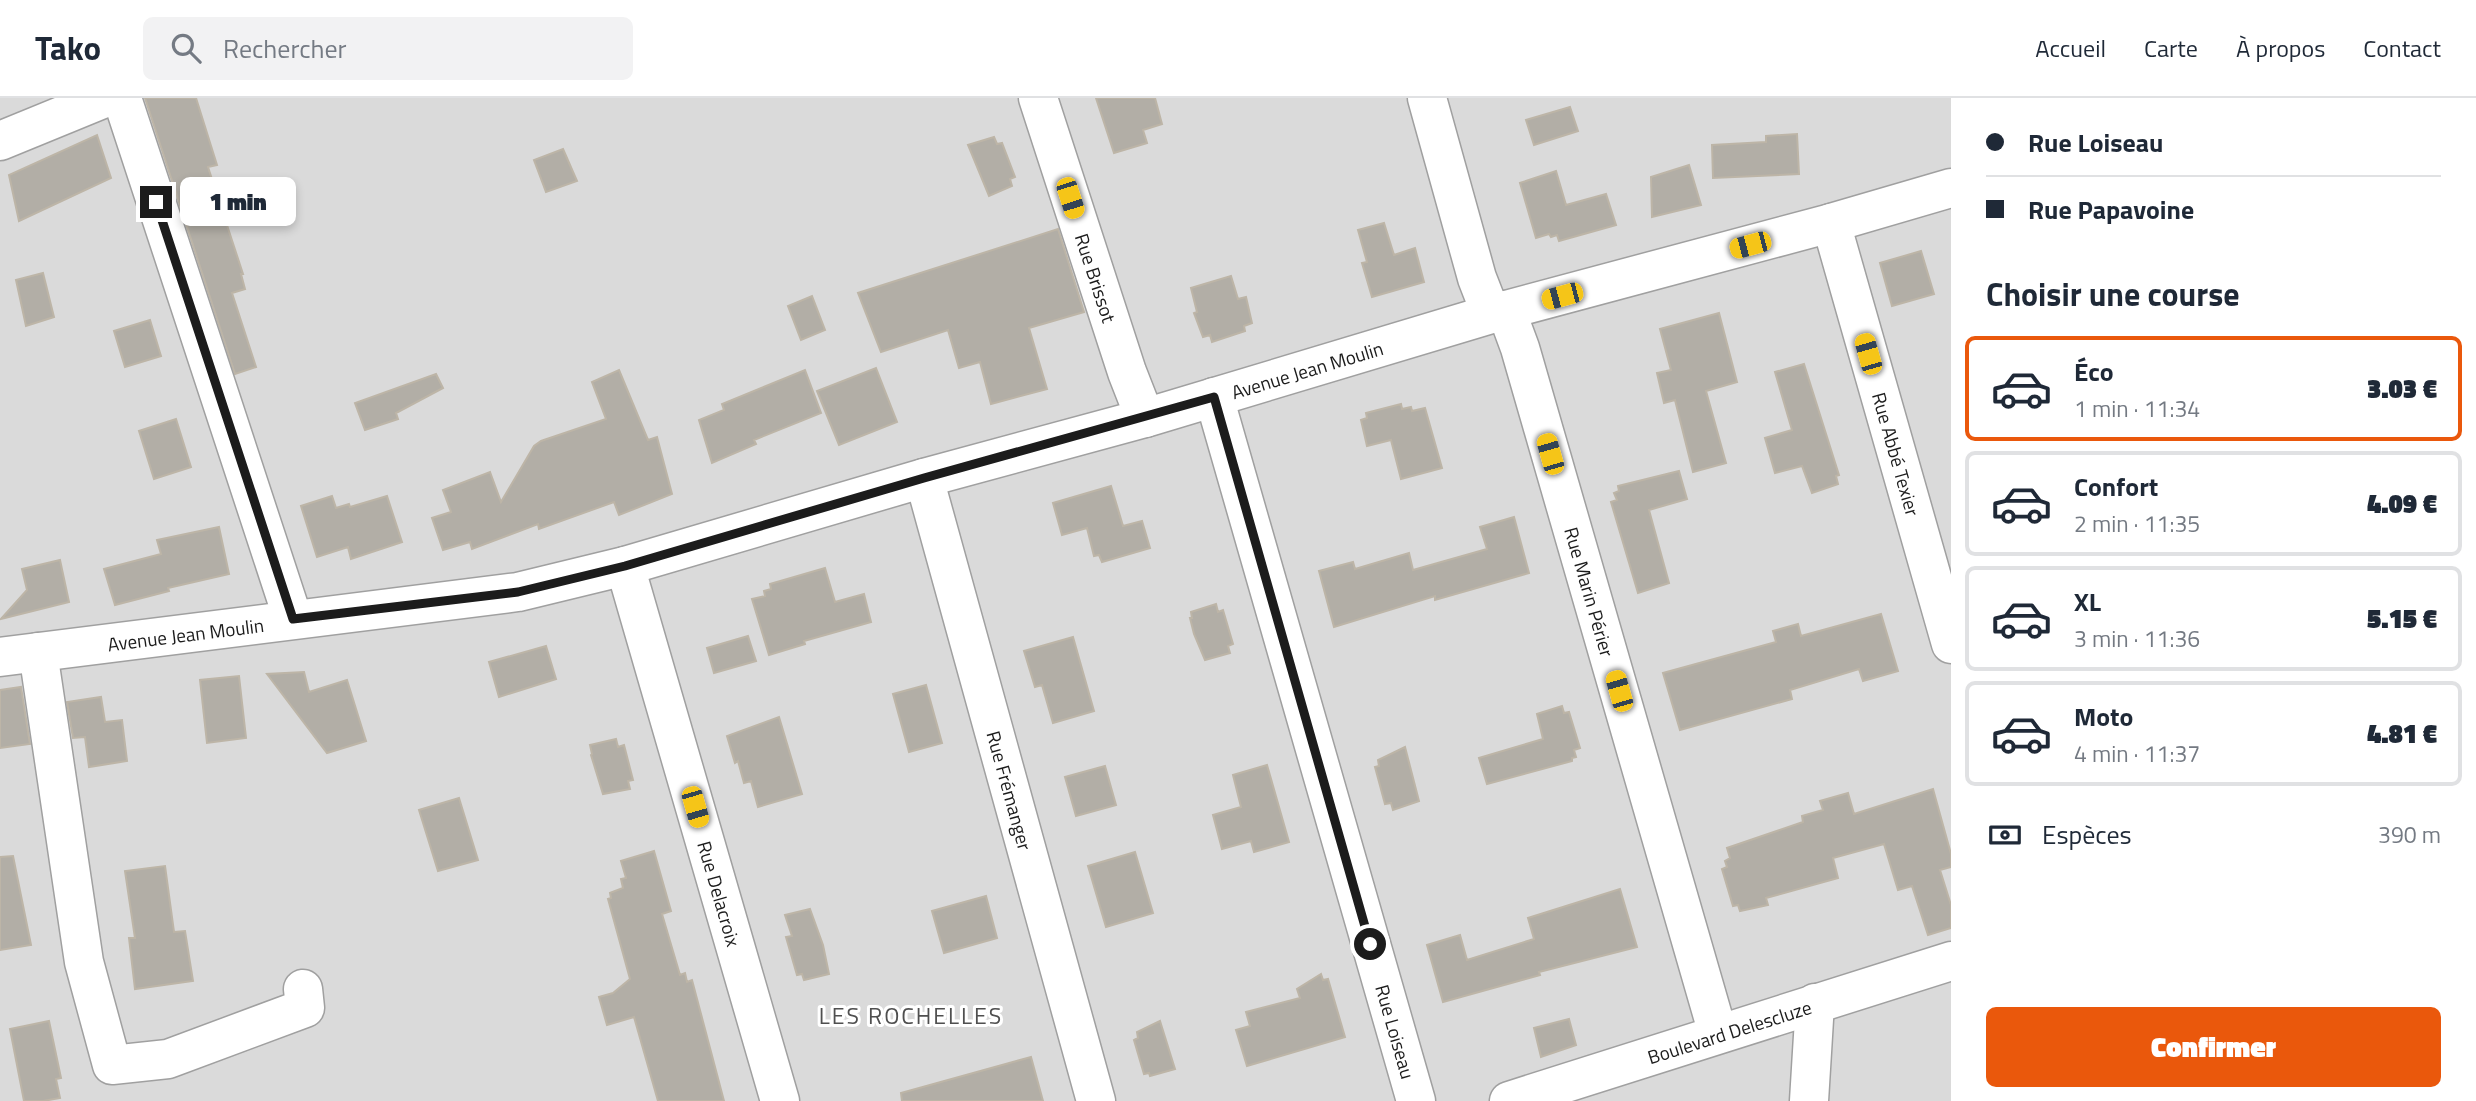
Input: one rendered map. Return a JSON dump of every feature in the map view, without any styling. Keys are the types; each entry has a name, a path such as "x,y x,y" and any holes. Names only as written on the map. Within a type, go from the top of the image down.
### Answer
{"street":[{"path":"0,141 105,98"},
{"path":"122,98 293,619"},
{"name":"Rue Brissot","path":"1038,98 1126,372 1145,418"},
{"name":"Rue Marin Périer","path":"1427,98 1478,278 1520,348 1717,1034"},
{"name":"Avenue Jean Moulin","path":"0,657 518,592 625,566 924,478 1145,418 1499,312 1951,188"},
{"name":"Rue Abbé Texier","path":"1831,223 1951,644"},
{"name":"Rue Loiseau","path":"1214,397 1416,1101"},
{"name":"Rue Frémanger","path":"924,478 1096,1101"},
{"name":"Rue Delacroix","path":"625,566 780,1101"},
{"path":"38,652 84,962 113,1065 168,1059 305,1008 303,989"},
{"name":"Boulevard Delescluze","path":"1509,1101 1951,961"},
{"path":"1809,1101 1815,1003"}],"shaded area":[{"path":"0,98 1951,98 1951,1101 0,1101"}],"building":[{"path":"145,98 196,98 217,165 208,167 243,274 245,289 232,293 256,367 235,374"},
{"path":"1096,98 1155,98 1162,124 1143,130 1147,143 1114,153"},
{"path":"1570,107 1578,131 1534,145 1526,120"},
{"path":"1797,134 1799,174 1713,178 1712,145 1766,142 1766,136"},
{"path":"97,135 111,178 19,221 9,175"},
{"path":"994,137 997,144 1002,143 1015,177 1010,179 1012,186 989,196 968,145"},
{"path":"563,149 577,181 546,192 534,160"},
{"path":"1689,165 1701,205 1652,217 1651,177"},
{"path":"1556,171 1566,205 1606,194 1616,225 1559,241 1557,235 1551,237 1549,234 1536,238 1520,183"},
{"path":"1384,223 1394,255 1415,248 1424,282 1372,297 1362,263 1367,262 1358,230"},
{"path":"1058,229 1084,312 1029,328 1047,389 991,404 980,362 959,368 948,330 881,352 858,293"},
{"path":"1921,251 1934,294 1892,306 1880,263"},
{"path":"43,273 54,317 26,326 16,280"},
{"path":"1231,276 1238,299 1246,297 1252,323 1244,326 1245,331 1212,342 1210,335 1203,337 1194,313 1197,312 1191,288"},
{"path":"812,296 825,330 801,340 788,306"},
{"path":"1719,313 1737,382 1706,391 1726,463 1693,472 1675,400 1664,403 1657,373 1671,370 1660,329"},
{"path":"150,320 161,356 125,367 114,331"},
{"path":"1804,364 1839,475 1836,476 1838,484 1812,493 1802,466 1775,473 1765,438 1792,430 1775,372"},
{"path":"876,368 897,422 839,445 817,391"},
{"path":"619,370 648,440 657,437 672,494 619,515 614,502 539,529 538,524 472,549 470,542 443,550 432,518 451,512 443,490 490,472 501,502 534,446 541,441 606,419 592,382"},
{"path":"805,370 821,413 754,440 756,444 712,463 699,420 724,410 722,404"},
{"path":"436,374 443,388 396,413 398,419 365,430 355,403"},
{"path":"1401,404 1402,409 1411,407 1412,411 1425,408 1442,468 1401,479 1391,440 1367,446 1361,420 1367,418 1366,413"},
{"path":"176,419 191,467 154,479 139,431"},
{"path":"1679,471 1687,499 1649,510 1669,583 1638,593 1611,502 1617,500 1614,493 1619,491 1618,486"},
{"path":"1111,486 1123,526 1142,521 1150,548 1102,562 1099,555 1094,556 1087,528 1062,535 1053,503"},
{"path":"332,496 336,508 349,504 350,507 387,496 402,542 351,559 348,547 317,557 301,506"},
{"path":"1514,517 1529,573 1435,600 1435,596 1334,627 1319,571 1353,562 1355,569 1409,553 1413,570 1487,549 1480,527"},
{"path":"219,527 229,574 168,588 169,591 115,605 104,569 161,554 157,540"},
{"path":"60,560 69,602 1,619 27,590 22,569"},
{"path":"825,568 835,602 864,594 871,622 804,641 805,644 769,655 752,599 765,596 764,591 771,589 770,584"},
{"path":"1216,604 1218,612 1223,610 1233,644 1228,646 1230,653 1205,660 1194,634 1191,612"},
{"path":"1881,614 1898,671 1863,681 1859,669 1790,690 1792,699 1680,730 1663,673 1776,642 1773,631 1798,624 1801,636"},
{"path":"748,636 756,661 714,673 707,648"},
{"path":"1073,637 1094,711 1053,723 1042,685 1035,687 1024,651"},
{"path":"546,646 556,679 499,697 489,662"},
{"path":"304,672 309,692 347,680 366,741 327,753 267,674"},
{"path":"239,676 246,738 207,743 200,680"},
{"path":"926,685 942,743 909,752 893,694"},
{"path":"21,687 30,744 0,748 0,690"},
{"path":"101,697 105,722 122,720 127,761 89,767 85,737 73,738 67,702"},
{"path":"1562,706 1564,713 1569,712 1580,748 1574,750 1576,757 1572,758 1572,761 1487,784 1479,758 1543,739 1537,714"},
{"path":"779,717 802,794 758,807 751,781 744,783 727,736"},
{"path":"616,739 618,747 624,745 633,780 628,781 630,789 603,794 590,745"},
{"path":"1405,747 1419,801 1393,810 1391,803 1385,804 1375,767 1379,766 1378,760"},
{"path":"1267,765 1289,842 1254,852 1251,841 1222,849 1213,815 1241,807 1233,775"},
{"path":"1105,766 1116,805 1076,816 1065,777"},
{"path":"1933,789 1951,854 1951,867 1940,870 1951,905 1951,928 1928,935 1912,886 1898,890 1884,844 1833,858 1838,878 1766,898 1768,905 1740,911 1738,905 1733,906 1722,869 1727,867 1725,861 1730,858 1727,848 1803,822 1802,816 1823,810 1820,801 1848,793 1854,814"},
{"path":"459,798 478,860 438,871 419,810"},
{"path":"654,851 671,911 662,914 680,975 685,973 687,982 692,980 724,1101 658,1101 634,1017 607,1025 599,997 613,993 630,979 608,899 611,898 610,893 623,888 621,879 626,878 621,861"},
{"path":"1135,852 1153,913 1106,927 1088,866"},
{"path":"13,856 31,945 0,950 0,857"},
{"path":"165,866 174,932 185,931 193,981 135,989 129,938 135,938 125,871"},
{"path":"1620,889 1637,947 1539,972 1540,975 1443,1002 1427,945 1460,935 1467,960 1534,939 1528,918"},
{"path":"986,896 997,938 944,953 932,911"},
{"path":"810,909 823,945 829,974 804,980 802,974 797,975 786,937 792,936 785,915"},
{"path":"1321,974 1323,980 1328,979 1345,1037 1247,1066 1236,1030 1250,1026 1246,1012 1300,998 1297,989"},
{"path":"1569,1019 1576,1045 1541,1057 1534,1028"},
{"path":"49,1021 61,1078 56,1079 60,1098 24,1101 10,1029"},
{"path":"1160,1021 1175,1069 1150,1076 1149,1073 1144,1074 1134,1040 1138,1038 1137,1032"},
{"path":"1031,1057 1043,1101 902,1101 901,1093"}],"district":[{"name":"LES ROCHELLES","path":"911,1015"}],"route":[{"path":"156,202 293,619 518,592 625,566 924,478 1214,397 1370,944"}]}
